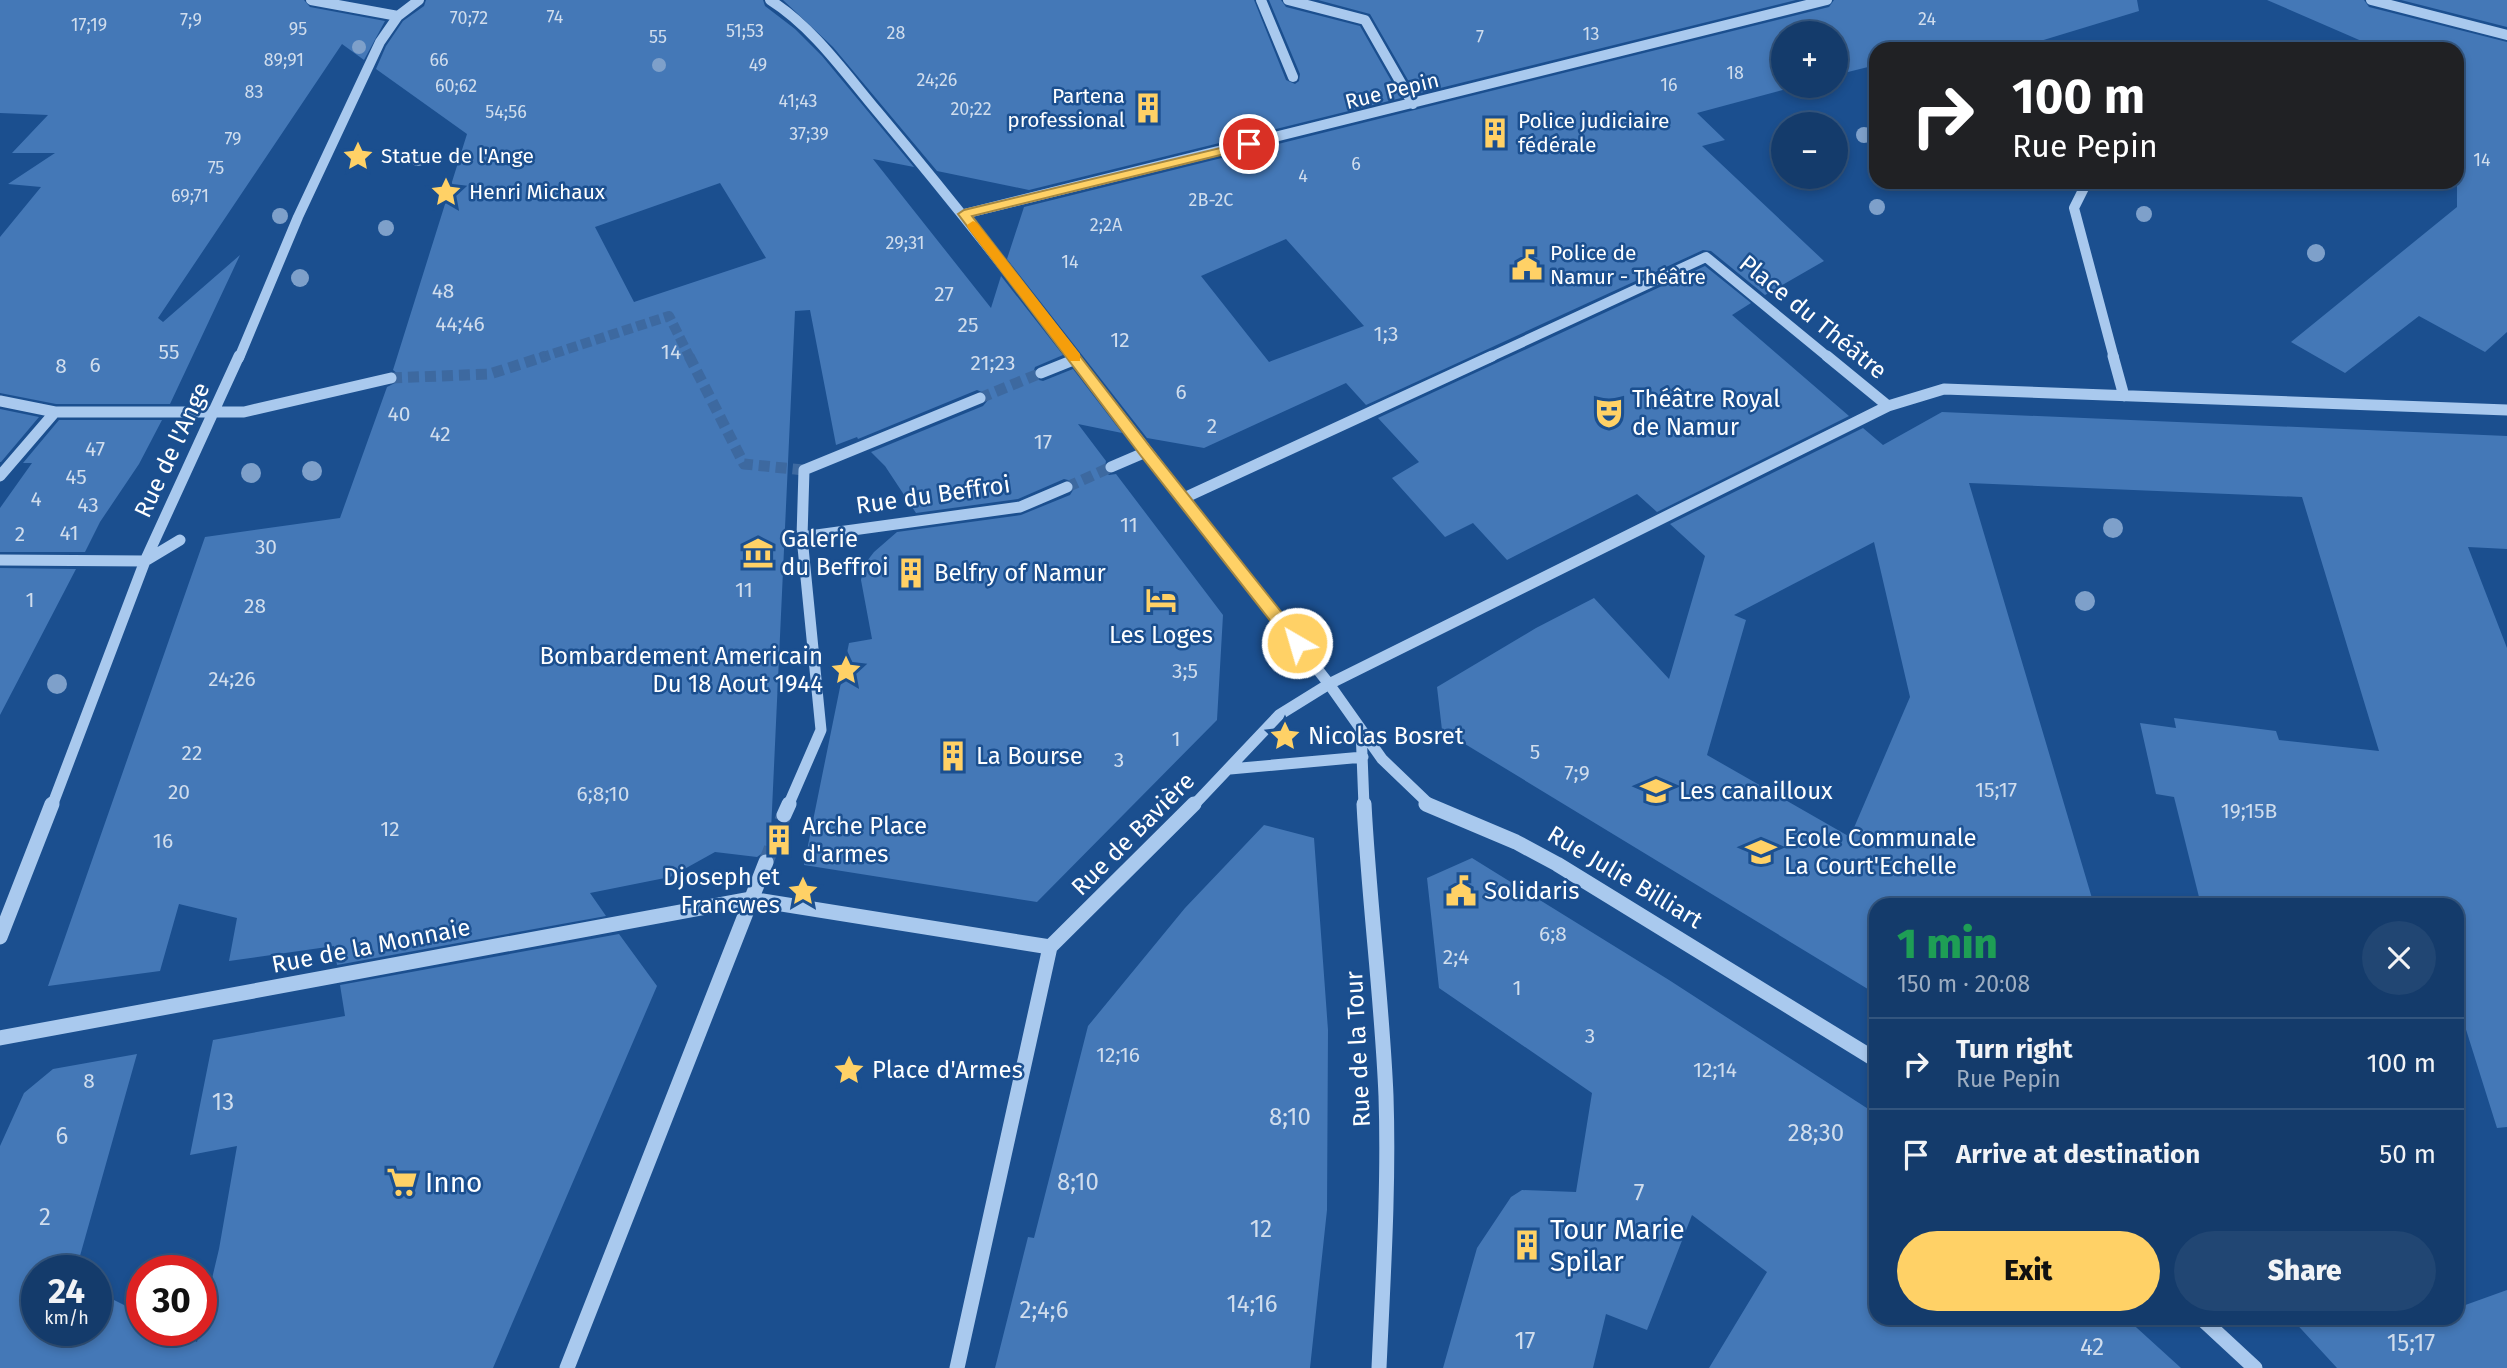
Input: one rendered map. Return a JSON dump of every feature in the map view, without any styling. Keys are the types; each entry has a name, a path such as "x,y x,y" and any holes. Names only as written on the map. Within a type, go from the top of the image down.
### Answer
{"street":[{"path":"311,0 398,16"},
{"name":"Rue de l'Ange","path":"0,937 5,913 106,671 145,561 215,414 298,217 366,83 380,42 398,16 419,0"},
{"name":"Rue Julie Billiart","path":"770,0 786,10 829,54 964,214 1146,452 1329,684 1382,759 1426,804 1516,842 1557,864 1869,1055"},
{"path":"1261,0 1293,77"},
{"path":"1288,0 1365,20 1413,104"},
{"name":"Rue Pepin","path":"964,214 1827,0"},
{"path":"2371,0 2507,35"},
{"path":"2084,189 2074,208 2124,396"},
{"name":"Place du Théâtre","path":"1184,498 1706,257 1888,405 1329,684"},
{"path":"1041,373 1076,359"},
{"path":"0,401 55,412 215,414 244,412 391,378"},
{"path":"1888,405 1944,389 2507,410"},
{"path":"784,815 821,730 802,537 804,470 980,398"},
{"path":"0,476 55,412"},
{"path":"1111,467 1146,452"},
{"name":"Rue du Beffroi","path":"802,537 1020,507 1067,487"},
{"path":"0,560 145,561 180,540"},
{"name":"Rue de Bavière","path":"1050,947 1230,769 1279,715 1329,684"},
{"name":"Rue de la Tour","path":"1361,727 1366,844 1380,988 1386,1099 1379,1368"},
{"name":"Rue de Bavière","path":"1230,769 1363,757"},
{"path":"567,1368 766,862"},
{"path":"750,899 1050,947 957,1368"},
{"name":"Rue de la Monnaie","path":"0,1038 750,899"},
{"path":"2209,1325 2255,1368"}],"building":[{"path":"0,0 304,0 310,7 385,21 364,60 342,44 158,318 163,322 240,255 170,404 56,404 0,393 0,237 41,187 8,184 55,153 12,153 48,115 0,113"},
{"path":"426,0 763,0 765,6 795,29 822,56 914,167 873,159 991,308 1001,276 1063,355 1035,367 1035,379 1043,381 1073,369 1122,433 1078,424 1106,461 1104,471 1109,475 1116,474 1223,615 1217,720 1037,902 804,865 849,643 872,639 861,580 864,565 874,552 897,532 1021,515 1070,495 1075,487 1072,481 1064,479 1018,499 916,513 885,466 871,452 983,406 988,400 987,394 977,390 858,439 857,437 836,445 810,310 795,311 770,853 764,852 757,857 715,852 670,877 590,893 606,916 337,965 334,946 229,961 237,918 179,904 160,971 48,986 205,537 340,518 387,387 399,381 399,375 393,370 467,134 376,69 386,46 403,21 424,6","holes":["720,183 766,258 634,302 595,227"]},
{"path":"783,0 1254,0 1286,80 1295,84 1299,81 1300,74 1269,0 1281,0 1286,7 1360,26 1401,98 1029,190 937,171 833,47"},
{"path":"1318,0 1796,0 1416,94 1370,14"},
{"path":"1834,0 2137,0 2139,11 2037,42 1869,42 1869,67 1848,72 1848,21 1773,21 1829,7"},
{"path":"2267,0 2364,0 2369,7 2507,42 2507,332 2485,352 2419,316 2345,373 2291,342 2457,207 2457,189 2464,189 2464,42 2364,42"},
{"path":"2401,0 2507,0 2507,27"},
{"path":"1771,21 1771,93 1697,113 1725,140 1702,146 1824,261 1765,295 1711,251 1703,250 1366,405 1346,383 1204,448 1147,438 1007,259 1024,207","holes":["1286,239 1364,326 1269,362 1201,276"]},
{"name":"Théâtre Royal de Namur","path":"1705,266 1751,303 1732,315 1849,416 1657,512 1637,494 1507,560 1473,523 1445,537 1392,478 1419,462 1378,418"},
{"path":"0,409 39,417 1,462 0,462"},
{"path":"1942,412 2507,436 2507,549 2468,547 2507,648 2507,1127 2497,1128 2464,1023 2464,898 2199,898 2174,797 2156,794 2140,723 2176,728 2174,718 2276,731 2279,740 2379,751 2302,497 1969,483 2092,898 1869,898 1869,990 1442,730 1437,687 1536,628 1594,598 1669,679 1705,556 1670,524 1863,428 1883,445","holes":["1874,542 1910,697 1850,837 1707,755 1746,620 1734,615"]},
{"path":"59,420 162,420 139,464 100,522 85,552 0,552 0,508 32,463 23,463"},
{"path":"0,568 76,569 0,715"},
{"path":"1264,825 1314,838 1328,1030 1327,1210 1310,1368 995,1368 1028,1237 1034,1238 1088,1026 1185,908"},
{"path":"1472,858 1669,980 1869,1109 1869,1325 2134,1325 2181,1368 1709,1368 1767,1272 1692,1215 1647,1330 1606,1314 1593,1368 1443,1368 1477,1248 1511,1197 1522,1190 1576,1192 1592,1093 1439,988 1427,878"},
{"name":"Inno","path":"619,934 657,986 493,1368 0,1368 0,1146 24,1093 53,1069 137,1054 80,1255 21,1255 21,1346 112,1346 112,1299 126,1306 126,1346 217,1346 217,1257 237,1146 190,1155 213,1040 345,1016 340,985"},
{"path":"2507,1290 2507,1368 2337,1368 2297,1325 2464,1325 2464,1305"}],"tunnel":[{"path":"540,358 669,316 689,356"},
{"path":"391,378 490,374 546,356"},
{"path":"689,356 744,464 804,470"},
{"path":"980,398 1041,373"},
{"path":"1067,487 1111,467"},
{"path":"766,862 784,815"}],"slow traffic":[{"path":"973,225 1075,358"}],"place":[{"name":"Partena professional","path":"1148,108"},
{"name":"Police judiciaire fédérale","path":"1495,133"},
{"name":"Statue de l'Ange","path":"358,156"},
{"name":"Henri Michaux","path":"446,192"},
{"name":"Police de Namur - Théâtre","path":"1527,265"},
{"name":"Théâtre Royal de Namur","path":"1609,413"},
{"name":"Galerie du Beffroi","path":"758,553"},
{"name":"Belfry of Namur","path":"911,573"},
{"name":"Les Loges","path":"1161,600"},
{"name":"Bombardement Americain Du 18 Aout 1944","path":"846,670"},
{"name":"Nicolas Bosret","path":"1285,736"},
{"name":"La Bourse","path":"953,756"},
{"name":"Les canailloux","path":"1656,791"},
{"name":"Arche Place d'armes","path":"779,840"},
{"name":"Ecole Communale La Court'Echelle","path":"1761,852"},
{"name":"Djoseph et Francwes","path":"803,891"},
{"name":"Solidaris","path":"1461,891"},
{"name":"Place d'Armes","path":"849,1070"},
{"name":"Inno","path":"402,1182"},
{"name":"Tour Marie Spilar","path":"1527,1245"}],"route":[{"path":"1249,144 964,214 1146,452 1297,643"}]}
